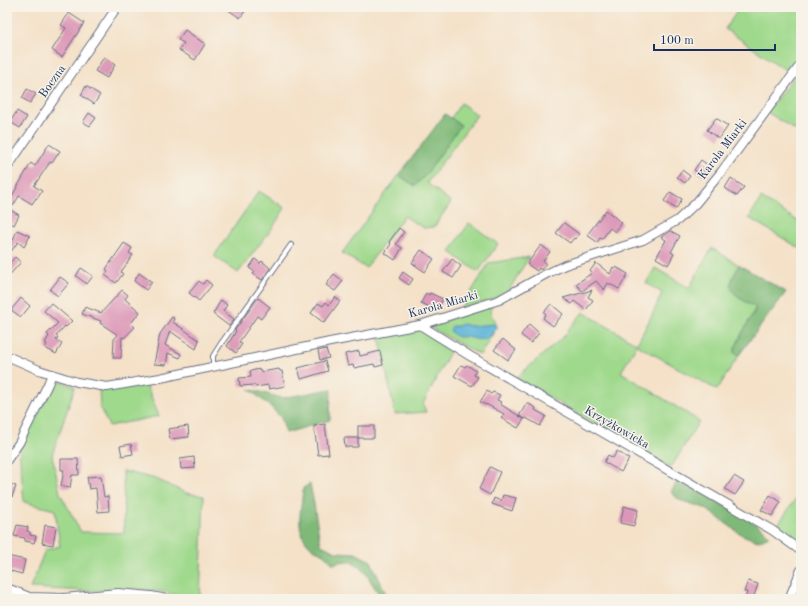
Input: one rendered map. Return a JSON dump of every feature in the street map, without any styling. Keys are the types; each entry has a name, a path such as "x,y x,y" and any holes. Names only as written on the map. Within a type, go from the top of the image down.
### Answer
{"street":[{"name":"Boczna","path":"7,168 117,7"},
{"name":"Karola Miarki","path":"7,356 52,374 77,382 107,387 213,368 337,341 420,325 499,300 565,265 644,240 678,220 696,203 722,171 801,64"},
{"name":"Krzyżkowicka","path":"420,325 477,360 772,530 801,551"},
{"path":"7,460 19,443 52,374"},
{"path":"789,599 801,570"},
{"path":"7,588 29,596 64,598 118,593 167,599"}],"lane":[{"path":"213,368 214,356 220,345 292,244"}],"green space":[{"path":"740,7 801,7 801,56 790,73 725,29"},
{"path":"801,67 801,134 767,112"},
{"path":"461,103 477,115 427,183 451,202 434,227 424,228 404,216 366,268 342,253 399,175 415,186 428,172 460,125 451,118"},
{"path":"445,114 461,125 428,172 415,186 399,175"},
{"path":"259,191 285,208 273,227 238,273 214,256"},
{"path":"761,198 801,223 801,249 749,218"},
{"path":"469,223 498,244 478,272 450,252"},
{"path":"712,248 739,265 731,283 739,298 756,307 736,348 735,353 739,355 717,390 637,345 621,372 699,421 671,468 516,378 563,337 583,312 637,344 662,293 646,283 655,268 689,288"},
{"path":"529,257 509,290 497,298 460,310 489,263"},
{"path":"739,265 786,292 739,355 734,353 735,348 756,308 736,295 731,288 733,276"},
{"path":"492,306 490,311 497,327 480,355 427,326"},
{"path":"419,328 452,348 423,404 426,412 395,414 379,336"},
{"path":"55,379 75,387 52,455 60,493 81,532 124,533 123,471 156,479 186,493 204,496 200,599 158,591 135,589 86,591 30,588 45,550 60,546 55,510 24,502 19,448"},
{"path":"146,384 159,416 109,426 100,408 99,389"},
{"path":"249,389 282,398 331,389 330,420 286,433 281,418 271,407"},
{"path":"678,480 743,516 765,531 769,536 758,541 742,535 705,508 679,500 671,492"},
{"path":"310,484 321,545 336,552 355,553 371,561 386,594 386,599 380,599 366,573 357,565 346,562 333,564 325,555 312,548 305,541 300,527 300,512 303,488"},
{"path":"801,491 801,546 777,529 779,523"}],"water":[{"path":"463,324 470,326 494,324 497,327 488,338 479,340 457,337 451,332 450,328 452,326"}],"building":[{"path":"224,7 248,7 240,18"},
{"path":"69,13 84,23 62,57 52,50 66,28 61,25"},
{"path":"185,30 205,44 195,60 179,50 184,43 178,40"},
{"path":"104,57 115,65 107,78 95,71"},
{"path":"86,86 100,95 94,104 81,95"},
{"path":"27,89 36,94 30,103 22,98"},
{"path":"17,111 27,117 20,128 10,122"},
{"path":"89,113 96,118 90,126 83,122"},
{"path":"716,118 728,126 719,139 707,130"},
{"path":"49,144 60,151 52,163 50,162 34,186 42,191 32,204 19,196 13,206 7,202 7,193 12,196 31,163 35,166"},
{"path":"701,160 712,168 705,177 694,170"},
{"path":"682,170 690,176 685,183 677,177"},
{"path":"731,178 744,187 737,196 725,188"},
{"path":"670,192 682,199 676,209 664,201"},
{"path":"7,208 19,215 14,225 7,221"},
{"path":"606,210 622,223 615,232 610,228 602,239 600,238 597,242 587,235"},
{"path":"564,223 579,234 570,243 556,233"},
{"path":"399,228 404,232 396,244 402,248 395,260 385,253 391,244 389,242"},
{"path":"17,230 30,236 24,247 18,242 7,257 7,240 12,243"},
{"path":"671,231 680,236 671,252 674,254 668,265 656,258 666,240 661,237"},
{"path":"124,243 132,248 129,253 133,255 121,272 123,274 116,283 105,275 108,271 106,269"},
{"path":"541,245 550,252 543,261 546,263 541,270 539,268 537,271 527,264"},
{"path":"421,250 434,259 425,272 412,263"},
{"path":"15,257 21,262 7,278 7,266"},
{"path":"255,259 260,263 262,261 270,268 262,280 253,274 255,272 249,268"},
{"path":"452,259 461,266 453,278 443,272"},
{"path":"596,263 610,274 613,267 615,269 616,267 628,274 619,289 608,283 604,290 596,281 582,291 576,284 592,273 590,271"},
{"path":"81,268 93,276 87,284 76,276"},
{"path":"403,272 413,279 409,285 399,278"},
{"path":"139,273 152,282 146,290 134,281"},
{"path":"334,274 343,281 335,291 326,285"},
{"path":"60,277 69,283 58,296 50,290"},
{"path":"206,280 212,285 199,301 189,293 199,281 203,284"},
{"path":"122,290 128,295 125,299 140,312 131,323 135,327 124,338 122,337 121,358 113,358 114,339 118,335 100,323 101,321 82,314 85,307 101,313"},
{"path":"592,290 588,297 593,300 586,310 574,301 572,304 563,298"},
{"path":"426,293 429,295 430,293 443,299 439,307 435,306 434,309 421,303"},
{"path":"335,297 340,301 324,323 311,313 318,303 323,306 326,302 329,305"},
{"path":"21,298 30,306 21,317 11,310"},
{"path":"258,298 270,307 261,319 257,316 239,342 242,344 236,353 227,346 236,331 235,330"},
{"path":"221,300 227,305 223,311 234,319 229,326 213,314"},
{"path":"51,303 72,321 56,336 58,337 56,340 62,344 56,354 45,348 47,344 45,343 49,336 47,334 58,323 44,311"},
{"path":"551,304 563,314 553,326 543,318 546,314 544,312"},
{"path":"172,317 174,318 173,322 199,340 196,349 170,331 165,345 181,354 180,358 168,353 166,365 154,364 160,334"},
{"path":"529,324 539,333 531,343 521,335"},
{"path":"503,339 516,350 508,360 494,350"},
{"path":"326,349 329,358 320,360 318,351"},
{"path":"359,351 360,356 380,351 383,365 375,367 374,364 354,368 353,365 348,366 345,354"},
{"path":"325,361 328,371 301,379 298,368"},
{"path":"461,365 465,367 467,365 476,371 474,375 478,377 472,386 454,376"},
{"path":"260,369 261,372 279,369 282,371 285,386 269,389 268,385 256,387 255,385 240,386 239,378 251,377 250,371"},
{"path":"487,391 491,394 493,392 500,395 497,400 501,402 500,404 524,419 518,428 501,418 504,414 480,402"},
{"path":"527,403 536,408 535,410 546,416 540,426 526,418 525,419 519,416"},
{"path":"325,424 329,454 318,455 314,426"},
{"path":"188,426 189,437 170,439 168,429"},
{"path":"358,426 374,426 374,438 358,438"},
{"path":"344,438 358,438 358,447 345,447"},
{"path":"131,444 133,454 122,456 120,446"},
{"path":"617,451 629,459 621,472 604,462 608,455 613,458"},
{"path":"194,457 195,468 181,469 180,459"},
{"path":"61,459 78,459 79,475 72,475 70,488 61,486 64,470 61,470"},
{"path":"490,467 500,472 490,495 479,489"},
{"path":"101,476 104,497 108,496 109,511 98,512 96,488 89,489 87,477"},
{"path":"734,476 744,482 735,495 725,489"},
{"path":"7,483 16,486 12,497 7,496"},
{"path":"503,495 516,498 512,511 492,504 494,498 501,501"},
{"path":"770,495 781,502 772,516 761,510"},
{"path":"624,506 638,510 634,526 620,523"},
{"path":"17,525 28,527 27,531 30,532 30,535 36,536 34,543 25,541 25,538 14,536"},
{"path":"45,525 56,527 53,545 42,543"},
{"path":"7,556 25,560 22,574 7,570"},
{"path":"748,581 758,584 753,599 745,599 747,592 744,592"}]}
